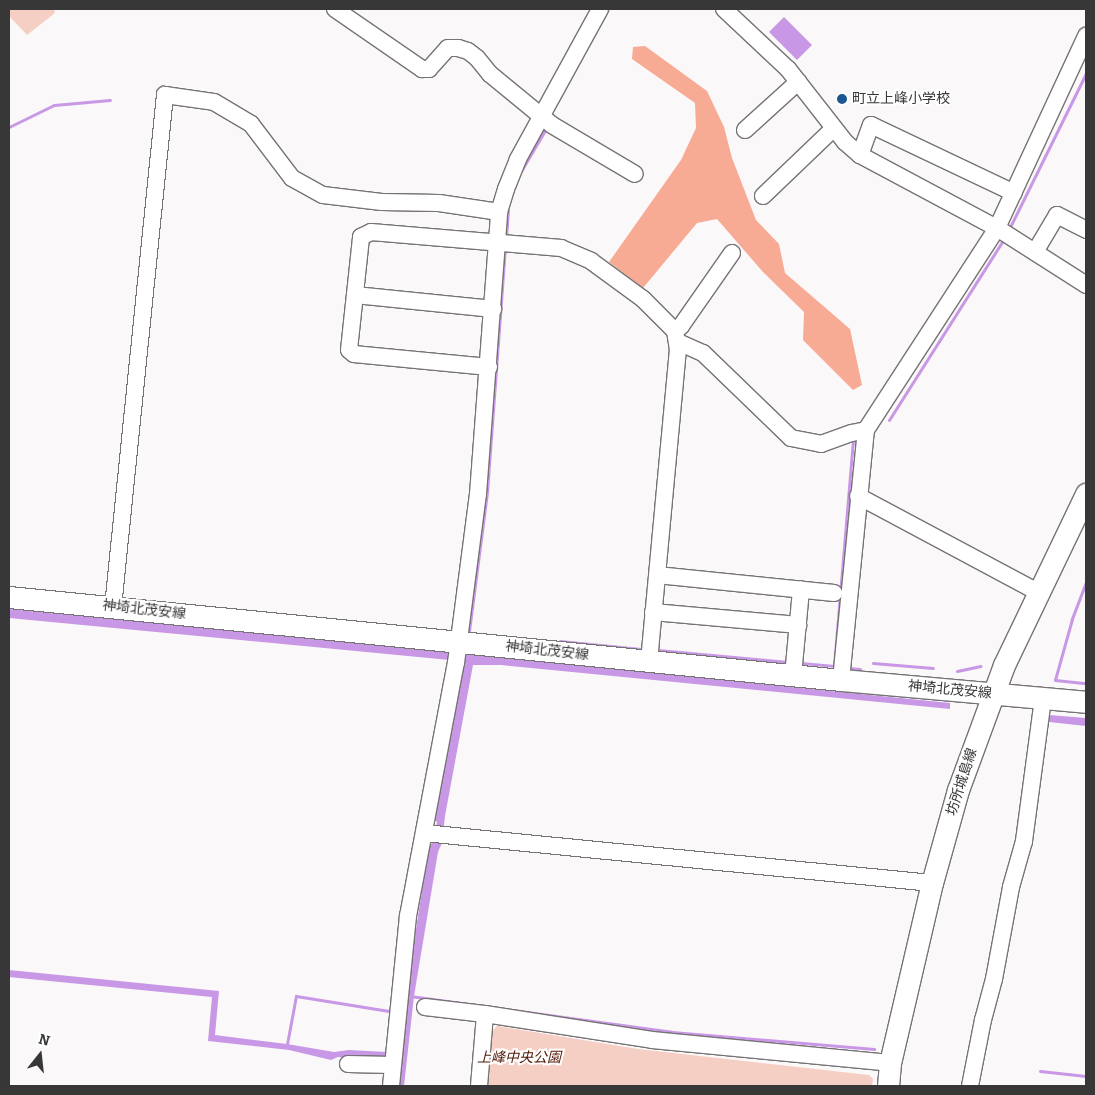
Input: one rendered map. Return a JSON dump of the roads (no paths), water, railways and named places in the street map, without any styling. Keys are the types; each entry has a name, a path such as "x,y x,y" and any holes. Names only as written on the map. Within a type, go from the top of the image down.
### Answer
{"main road":[{"name":"坊所城島線","path":"888,1086 890,1063 932,883 958,790 993,693 1038,592 1086,494"},
{"name":"神埼北茂安線","path":"9,597 113,607 457,653 649,661 1086,702"}],"street":[{"path":"335,9 422,69 429,69 448,48 468,51 477,58 490,74 546,121 635,174"},
{"path":"391,1086 408,916 457,653 478,494 492,309 504,244 499,212 518,159 546,121 600,9"},
{"path":"724,9 788,69 845,142 860,155 997,228 1086,285"},
{"path":"841,680 866,430 997,228 1086,36"},
{"path":"745,130 798,82"},
{"path":"113,607 165,95 214,102 251,124 292,178 323,196 382,202 439,203 499,212"},
{"path":"860,155 871,125 1014,192"},
{"path":"763,196 834,128"},
{"path":"1035,252 1056,215 1086,230"},
{"path":"488,367 354,354 349,350 361,237 371,232 561,248 591,262 643,299 676,336 703,353 791,438 821,444 866,430"},
{"path":"649,661 676,336 732,253"},
{"path":"355,295 492,309"},
{"path":"858,496 1038,592"},
{"path":"657,575 834,592"},
{"path":"793,676 801,589"},
{"path":"653,612 798,625"},
{"path":"970,1086 983,1020 994,979 1011,887 1024,841 1043,698"},
{"path":"424,833 932,883"},
{"path":"425,1007 485,1014 652,1040 890,1063"},
{"path":"479,1086 485,1014"},
{"path":"348,1064 392,1066"}],"waterway":[{"path":"1009,229 1086,73"},
{"path":"9,127 54,105 110,100"},
{"path":"521,171 547,127"},
{"path":"506,238 508,210"},
{"path":"889,420 1004,239"},
{"path":"469,631 487,492 505,249"},
{"path":"834,666 853,442"},
{"path":"1086,582 1072,619 1055,680 1086,683"},
{"path":"560,641 641,649"},
{"path":"658,650 787,662"},
{"path":"801,663 834,666"},
{"path":"873,663 933,668"},
{"path":"957,671 980,666"},
{"path":"848,668 860,669"},
{"path":"287,1044 296,996 389,1011"},
{"path":"410,996 672,1032 874,1049"},
{"path":"1040,1071 1086,1076"}],"place":[{"name":"町立上峰小学校","path":"842,99"}],"park label":[{"name":"上峰中央公園","path":"519,1058"}]}
